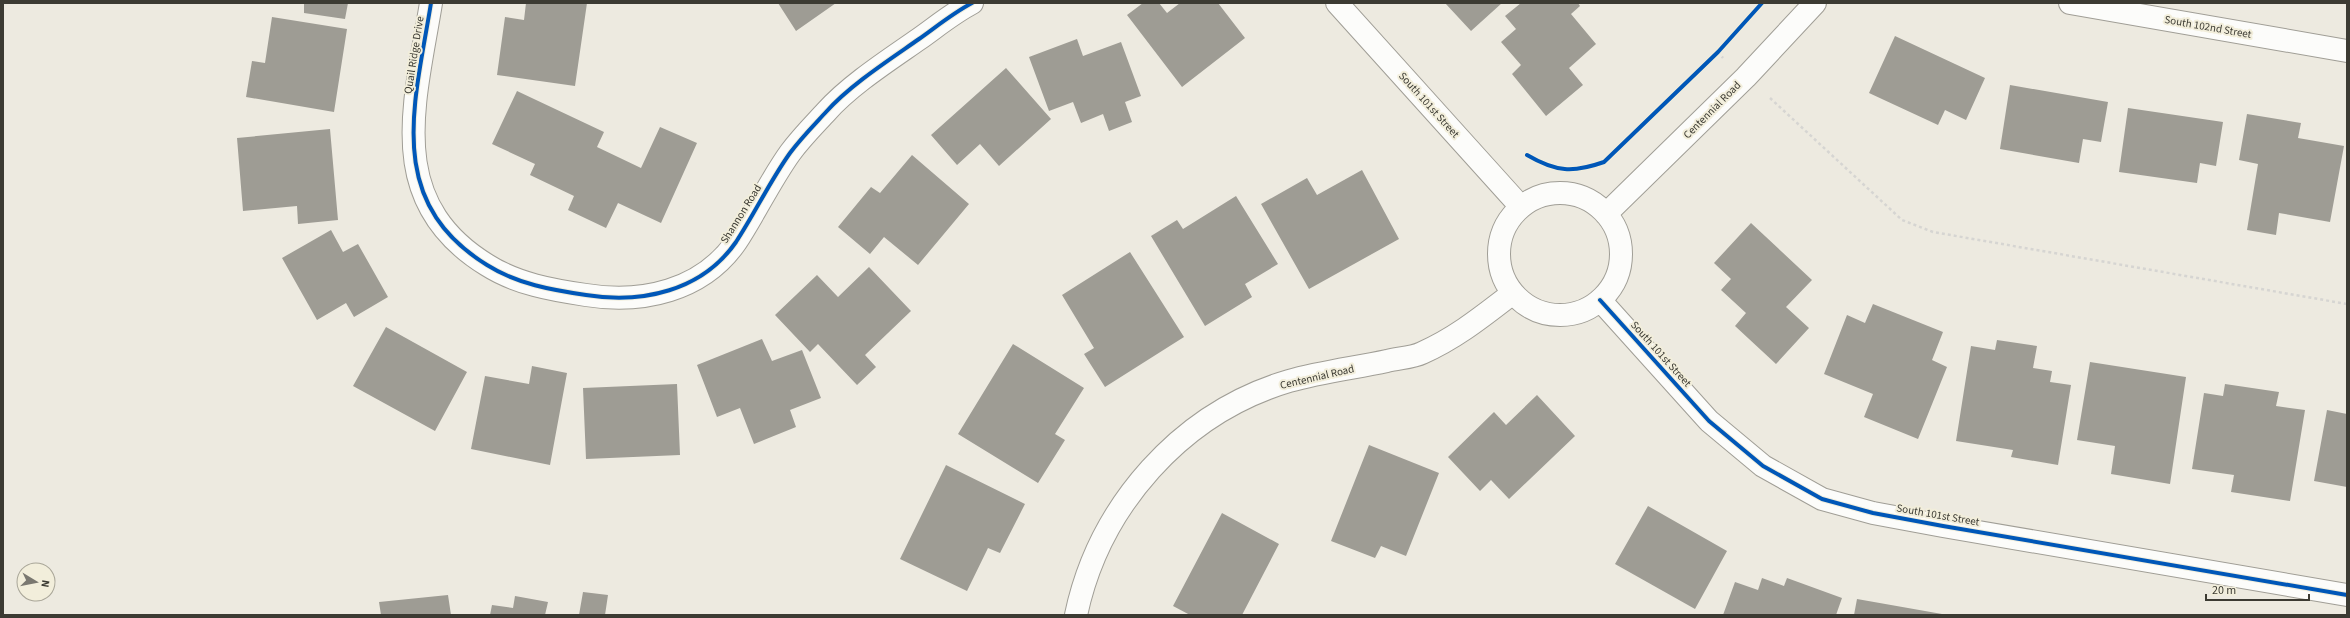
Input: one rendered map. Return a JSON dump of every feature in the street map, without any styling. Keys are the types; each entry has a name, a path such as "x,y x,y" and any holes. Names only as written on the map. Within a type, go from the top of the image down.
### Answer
{"street":[{"name":"Quail Ridge Drive","path":"431,3 414,111 413,134 417,170 426,200 435,217 457,243 474,257"},
{"name":"Shannon Road","path":"474,257 492,268 527,284 601,298 640,297 677,288 711,268 736,242 790,152 828,109 882,65 972,3"},
{"name":"South 101st Street","path":"1337,3 1521,207"},
{"name":"Centennial Road","path":"1606,214 1746,77 1815,3"},
{"name":"South 102nd Street","path":"2070,3 2347,51"},
{"path":"1556,193 1575,195 1592,202 1606,214 1616,231 1621,249 1620,268 1612,286 1600,300 1584,311 1565,315 1545,314 1527,306 1513,293 1503,277 1499,258 1501,239 1508,221 1521,207 1538,197 1556,193"},
{"name":"Centennial Road","path":"1076,615 1092,560 1122,503 1157,462 1192,429 1238,401 1289,381 1420,354 1461,334 1513,293"},
{"name":"South 101st Street","path":"1600,300 1709,421 1762,466 1822,498 1873,512 1943,526 2347,595"}],"path":[{"path":"1712,58 1723,47"},
{"path":"1718,52 1726,60"},
{"path":"1770,98 1902,220 1933,232 2347,304"}],"building":[{"path":"304,3 348,3 345,19 304,13"},
{"path":"526,3 587,3 575,86 497,75 505,17 524,20"},
{"path":"778,3 836,3 796,31"},
{"path":"1143,3 1159,3 1167,13 1180,3 1218,3 1245,38 1182,87 1127,15"},
{"path":"1445,3 1502,3 1471,31"},
{"path":"1521,3 1578,3 1580,6 1571,14 1596,44 1569,68 1583,85 1546,116 1512,74 1521,65 1501,42 1516,29 1505,16"},
{"path":"272,17 347,29 334,112 246,97 252,61 265,63"},
{"path":"1895,36 1985,78 1966,120 1945,110 1938,125 1869,93"},
{"path":"1077,39 1083,56 1121,42 1141,96 1125,102 1132,122 1109,131 1103,114 1081,123 1073,102 1049,111 1029,57"},
{"path":"1006,68 1051,119 999,166 980,144 957,165 931,135"},
{"path":"2010,85 2108,102 2101,142 2083,139 2079,163 2000,149"},
{"path":"517,91 604,132 597,147 641,168 660,127 697,143 661,223 618,203 606,228 568,210 574,196 530,175 535,164 492,144"},
{"path":"2128,108 2223,122 2216,166 2200,163 2197,183 2119,172"},
{"path":"2247,114 2301,123 2298,138 2344,146 2330,222 2279,213 2276,235 2247,230 2258,164 2239,160"},
{"path":"330,129 338,220 298,224 297,206 243,211 237,138"},
{"path":"912,155 969,204 918,265 884,237 870,254 838,227 871,187 880,193"},
{"path":"1362,170 1399,239 1309,289 1261,204 1307,178 1317,195"},
{"path":"1236,196 1278,264 1245,284 1252,297 1205,326 1151,236 1177,220 1183,229"},
{"path":"1751,223 1812,280 1786,307 1809,328 1776,364 1735,326 1746,313 1721,290 1731,279 1714,263"},
{"path":"331,230 343,252 358,244 388,297 354,317 346,303 317,320 282,258"},
{"path":"1130,252 1184,337 1105,387 1084,354 1094,348 1062,295"},
{"path":"869,267 911,311 865,355 876,367 857,385 818,344 810,352 775,315 817,275 838,297"},
{"path":"1873,304 1943,332 1932,360 1947,367 1918,439 1864,417 1873,394 1824,374 1847,315 1865,323"},
{"path":"386,327 467,372 435,431 353,386"},
{"path":"762,339 772,361 802,350 821,398 790,410 796,427 754,444 740,408 717,417 697,365"},
{"path":"1997,340 2037,346 2033,368 2052,371 2050,382 2071,385 2058,465 2011,457 2013,450 1956,441 1971,346 1995,350"},
{"path":"1013,344 1084,388 1055,434 1065,440 1038,483 958,434"},
{"path":"2090,362 2186,377 2170,484 2111,474 2115,446 2077,440"},
{"path":"532,366 567,373 550,465 471,449 485,376 529,384"},
{"path":"677,384 680,455 586,459 583,388"},
{"path":"2225,384 2279,392 2276,406 2305,410 2290,501 2231,492 2234,475 2192,469 2204,393 2223,396"},
{"path":"1537,395 1575,436 1509,499 1491,480 1480,491 1448,457 1494,412 1506,425"},
{"path":"2327,410 2347,414 2347,487 2314,481"},
{"path":"1369,445 1439,473 1406,556 1381,546 1375,558 1331,541"},
{"path":"946,465 1025,504 1000,553 988,548 967,591 900,559"},
{"path":"1648,506 1727,551 1695,609 1615,564"},
{"path":"1222,513 1279,544 1242,615 1190,615 1173,606"},
{"path":"1762,578 1784,586 1787,578 1842,598 1836,615 1723,615 1735,582 1758,590"},
{"path":"583,592 608,595 605,615 579,615"},
{"path":"448,595 451,615 381,615 379,602"},
{"path":"515,596 548,602 545,615 490,615 492,605 513,608"},
{"path":"1857,599 1942,614 1942,615 1854,615"}],"cycle path":[{"path":"431,3 418,77 414,113 414,148 419,180 432,211 454,239 498,272 523,282 560,291 607,297 649,295 669,290 688,283 706,272 722,259 736,242 790,153 836,102 870,73 972,3"},
{"path":"1527,155 1547,165 1565,169 1583,168 1604,162 1718,52 1762,3"},
{"path":"1600,300 1709,421 1763,466 1822,499 1873,513 1943,526 2347,595"}]}
